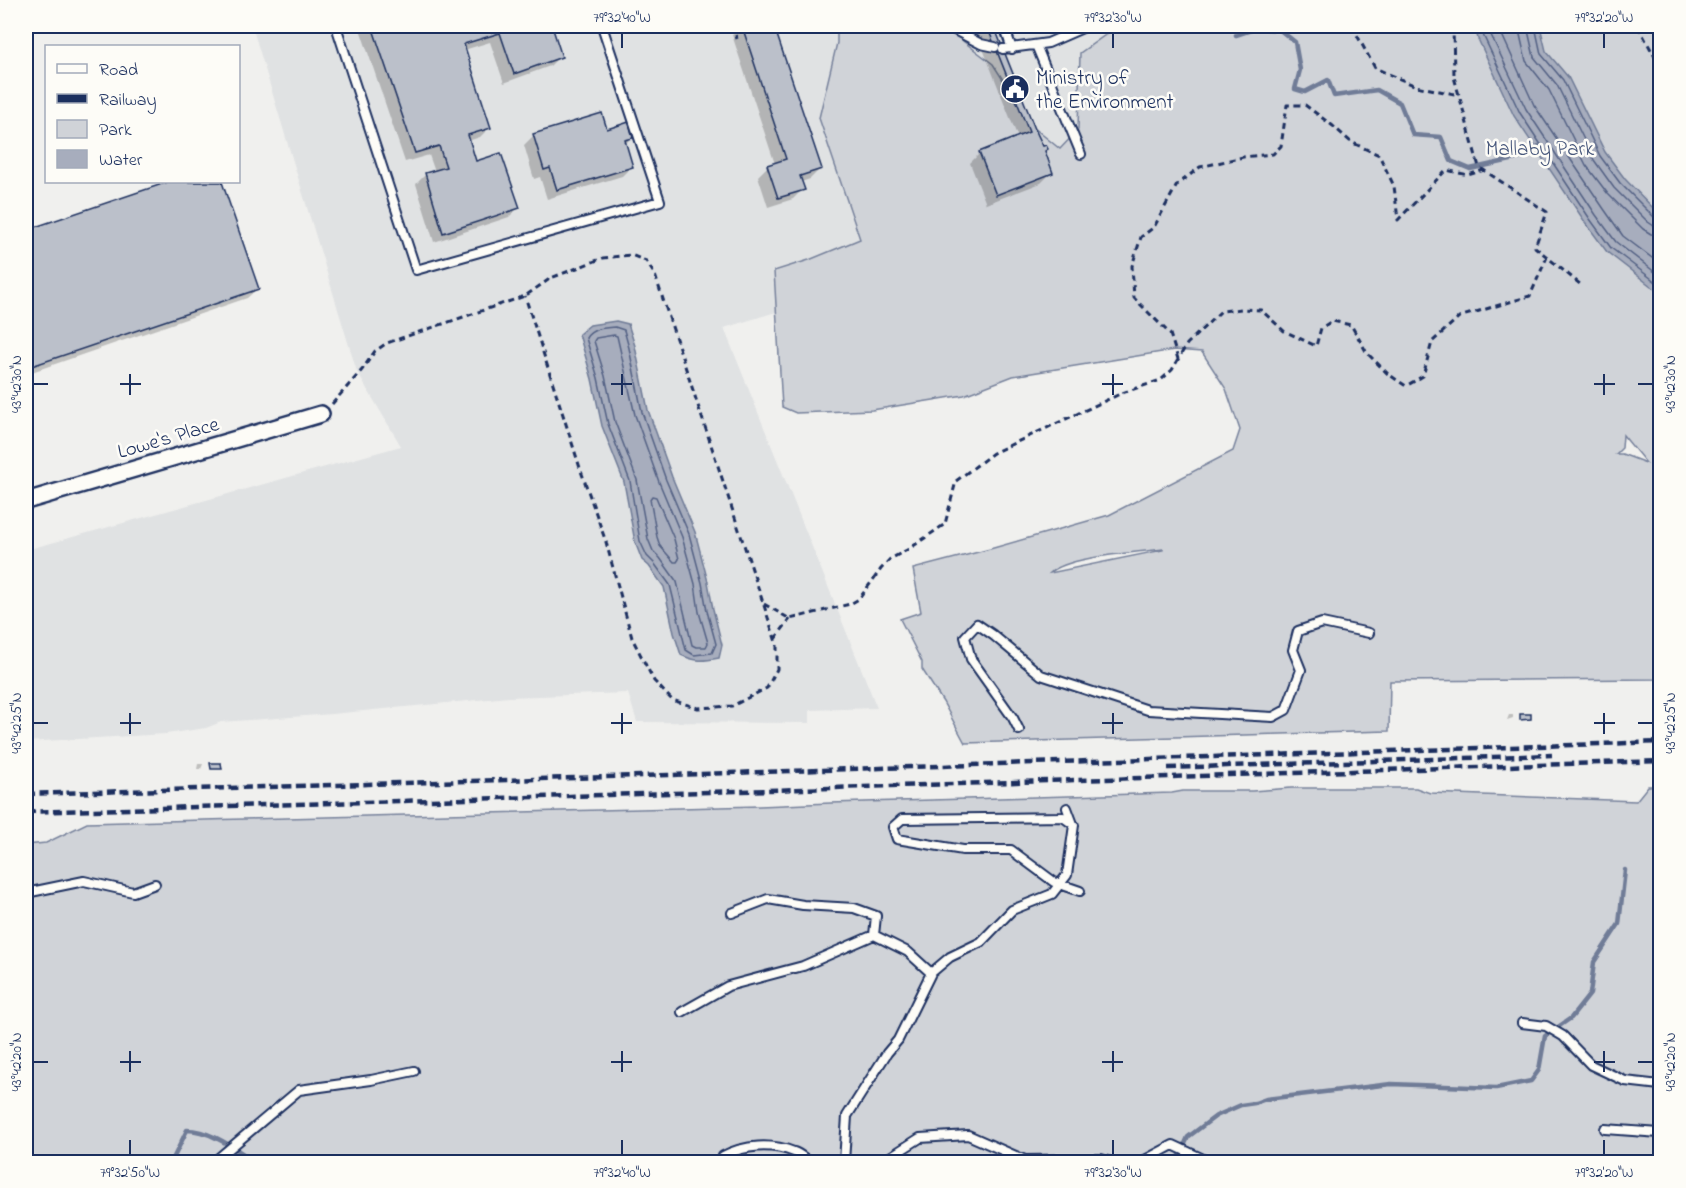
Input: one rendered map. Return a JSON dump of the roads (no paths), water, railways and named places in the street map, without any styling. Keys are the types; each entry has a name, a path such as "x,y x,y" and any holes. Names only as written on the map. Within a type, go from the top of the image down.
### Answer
{"street":[{"name":"Lowe's Place","path":"26,501 321,414"}],"lane":[{"path":"336,26 416,270 660,201 602,26"},
{"path":"947,26 981,44 1012,49 1048,43 1087,26"},
{"path":"1004,26 1012,49"},
{"path":"1036,45 1081,154"},
{"path":"1019,730 1013,718 971,660 965,637 977,624 1041,675 1148,710 1273,717 1286,710 1301,670 1293,650 1298,631 1322,623 1369,633"},
{"path":"844,1162 848,1116 886,1053 898,1040 931,974 950,957 981,942 1012,910 1052,894 1067,874 1074,825 1067,808"},
{"path":"1074,825 1063,817 940,818 902,819 893,827 897,839 963,850 1011,850 1054,882 1080,891"},
{"path":"26,892 84,881 133,892 154,884"},
{"path":"732,913 768,899 803,905 854,908 876,916 874,935"},
{"path":"874,935 908,952 931,974"},
{"path":"682,1012 728,986 803,966 874,935"},
{"path":"1522,1023 1546,1026 1563,1036 1591,1065 1625,1080 1660,1085"},
{"path":"216,1162 299,1089 371,1080 414,1071"},
{"path":"1605,1129 1660,1133"},
{"path":"882,1162 920,1138 968,1135 1025,1160 1101,1159 1111,1162"},
{"path":"723,1156 734,1151 765,1145 796,1152 810,1162"},
{"path":"1141,1162 1173,1145 1201,1158"}],"water":[{"path":"1475,26 1540,26 1546,51 1568,77 1605,152 1625,179 1660,215 1660,293 1607,252 1585,222 1514,116 1478,39"},
{"path":"616,321 628,324 635,346 648,410 695,532 722,645 719,658 700,660 681,655 664,587 642,560 635,542 624,482 602,426 579,334 590,325"}],"waterway":[{"path":"1236,35 1257,28 1280,30 1295,42 1300,70 1295,89 1305,92 1328,80 1334,96 1377,90 1400,103 1413,135 1441,137 1451,161 1470,169 1520,158 1539,146"},
{"path":"1177,1162 1188,1137 1216,1116 1241,1105 1266,1099 1391,1084 1496,1088 1531,1081 1539,1070 1545,1036 1571,1018 1590,994 1594,962 1619,924 1625,870"},
{"path":"169,1162 173,1159 187,1130 214,1137 256,1162"}],"railway":[{"path":"26,794 1660,742"},
{"path":"1168,768 1552,755"},
{"path":"26,812 1660,761"}],"place":[{"name":"Ministry of the Environment","path":"1015,89"}],"park label":[{"name":"Mallaby Park","path":"1540,148"}]}
